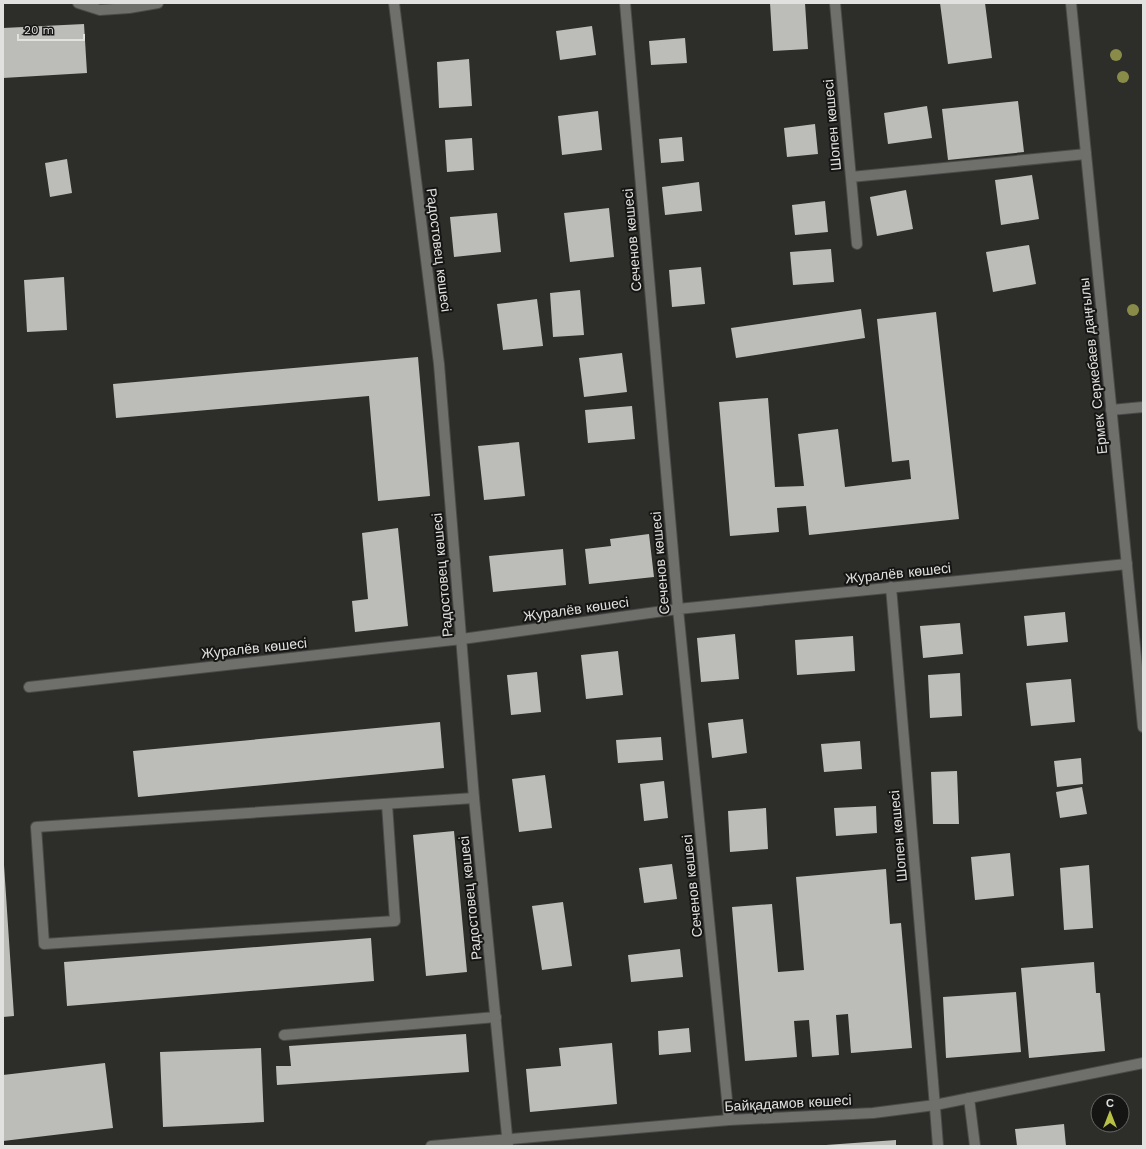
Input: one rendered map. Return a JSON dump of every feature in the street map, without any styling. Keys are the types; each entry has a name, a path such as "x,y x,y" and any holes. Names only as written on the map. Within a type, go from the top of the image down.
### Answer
{"street":[{"path":"78,3 100,10 129,8 158,3"},
{"name":"Радостовец көшесі","path":"394,3 439,364 474,798 508,1143"},
{"name":"Сеченов көшесі","path":"625,3 678,609 729,1120"},
{"name":"Шопен көшесі","path":"835,3 857,244"},
{"name":"Ермек Серкебаев даңғылы","path":"1071,3 1111,410 1140,672 1143,727"},
{"path":"851,177 1086,154"},
{"path":"1111,410 1143,407"},
{"name":"Журалёв көшесі","path":"29,687 462,639 678,609 1127,564"},
{"name":"Шопен көшесі","path":"891,587 938,1146"},
{"path":"387,804 395,921 44,944 36,827 474,798"},
{"path":"284,1035 496,1017"},
{"name":"Байқадамов көшесі","path":"431,1146 508,1143 729,1120 873,1113 935,1105 1143,1063"},
{"path":"969,1098 975,1146"}],"building":[{"path":"770,3 805,3 808,49 773,51"},
{"path":"940,3 985,3 992,58 948,64"},
{"path":"84,24 87,73 3,78 3,28"},
{"path":"592,26 596,55 560,60 556,31"},
{"path":"685,38 687,63 651,65 649,41"},
{"path":"469,59 472,106 439,108 437,62"},
{"path":"1018,101 1024,152 948,160 942,109"},
{"path":"927,106 932,138 888,144 884,113"},
{"path":"598,111 602,150 562,155 558,116"},
{"path":"815,124 818,154 787,157 784,128"},
{"path":"682,137 684,161 661,163 659,139"},
{"path":"472,138 474,170 447,172 445,140"},
{"path":"67,159 72,193 50,197 45,163"},
{"path":"1032,175 1039,219 1001,225 995,180"},
{"path":"699,182 702,211 665,215 662,187"},
{"path":"906,190 913,229 877,236 870,197"},
{"path":"825,201 828,232 795,235 792,205"},
{"path":"609,208 614,257 570,262 564,213"},
{"path":"497,213 501,252 454,257 450,217"},
{"path":"1029,245 1036,284 993,292 986,252"},
{"path":"831,249 834,282 793,285 790,252"},
{"path":"701,267 705,304 672,307 669,270"},
{"path":"64,277 67,330 27,332 24,280"},
{"path":"580,290 584,335 553,337 550,293"},
{"path":"537,299 543,346 503,350 497,304"},
{"path":"861,309 865,338 736,358 731,328"},
{"path":"936,312 959,519 809,535 806,506 777,508 779,532 730,536 719,402 768,398 775,487 804,486 798,434 838,429 845,487 911,479 909,460 892,462 877,319"},
{"path":"622,353 627,392 584,397 579,358"},
{"path":"418,357 430,496 378,501 369,396 116,418 113,384"},
{"path":"632,406 635,439 588,443 585,410"},
{"path":"519,442 525,496 484,500 478,446"},
{"path":"398,528 408,626 355,632 352,601 368,599 362,533"},
{"path":"649,534 654,577 589,584 585,549 611,546 610,539"},
{"path":"563,549 566,585 493,592 489,556"},
{"path":"1065,612 1068,642 1027,646 1024,616"},
{"path":"960,623 963,654 923,658 920,626"},
{"path":"735,634 739,679 701,682 697,638"},
{"path":"853,636 855,671 797,675 795,640"},
{"path":"618,651 623,695 586,699 581,655"},
{"path":"537,672 541,712 511,715 507,675"},
{"path":"960,673 962,716 930,718 928,675"},
{"path":"1071,679 1075,722 1031,726 1026,683"},
{"path":"743,719 747,753 712,758 708,723"},
{"path":"440,722 444,768 138,797 133,751"},
{"path":"661,737 663,760 618,763 616,740"},
{"path":"860,741 862,769 824,772 821,744"},
{"path":"1081,758 1083,784 1057,787 1054,761"},
{"path":"957,771 959,824 933,824 931,772"},
{"path":"545,775 552,828 519,832 512,779"},
{"path":"664,781 668,818 644,821 640,784"},
{"path":"1082,787 1087,814 1060,818 1056,792"},
{"path":"876,806 877,833 836,836 834,808"},
{"path":"766,808 768,849 730,852 728,811"},
{"path":"454,831 467,972 426,976 413,835"},
{"path":"1010,853 1014,896 975,900 971,857"},
{"path":"672,864 677,899 644,903 639,868"},
{"path":"4,865 14,1016 3,1017 3,866"},
{"path":"1089,865 1093,928 1064,930 1060,868"},
{"path":"886,869 890,924 901,923 912,1048 851,1053 848,1014 836,1015 839,1055 812,1057 809,1020 794,1021 797,1057 745,1061 732,907 772,904 778,972 804,970 796,877"},
{"path":"563,902 572,966 542,970 532,906"},
{"path":"371,938 374,981 67,1006 64,962"},
{"path":"680,949 683,977 631,982 628,955"},
{"path":"1094,962 1096,993 1100,993 1105,1051 1029,1058 1021,968"},
{"path":"1016,992 1021,1052 946,1058 943,997"},
{"path":"689,1028 691,1052 659,1055 658,1031"},
{"path":"466,1034 469,1072 277,1085 276,1066 291,1066 289,1046"},
{"path":"612,1043 617,1104 530,1112 526,1069 561,1066 559,1048"},
{"path":"261,1048 264,1122 163,1127 160,1052"},
{"path":"105,1063 113,1128 3,1141 3,1075"},
{"path":"1064,1124 1066,1146 1017,1146 1015,1129"},
{"path":"896,1140 896,1146 826,1146 826,1145"}]}
